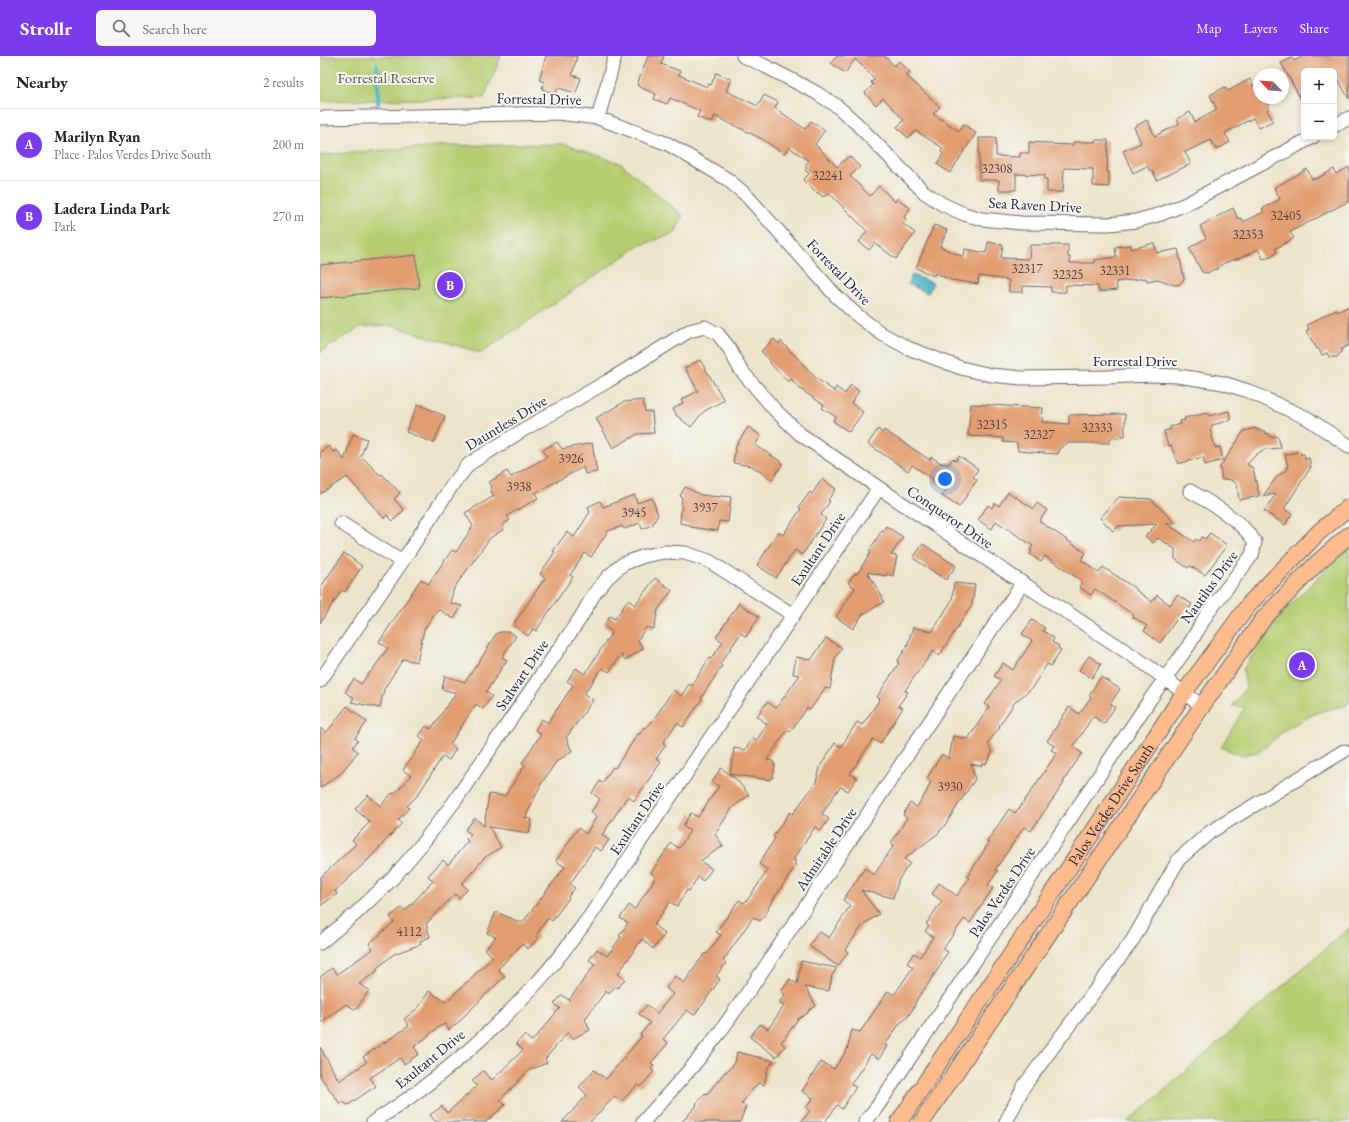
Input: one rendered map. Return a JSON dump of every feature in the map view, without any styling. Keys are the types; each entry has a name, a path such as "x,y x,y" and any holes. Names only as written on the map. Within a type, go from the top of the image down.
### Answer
{"main road":[{"name":"Palos Verdes Drive South","path":"899,1122 1184,693 1250,603 1319,532 1349,507"},
{"name":"Palos Verdes Drive South","path":"922,1122 1202,706 1264,618 1317,563 1349,535"}],"street":[{"path":"598,118 615,56"},
{"name":"Sea Raven Drive","path":"743,56 814,92 837,106 856,123 924,192 942,204 964,214 982,219 1021,223 1109,224 1136,221 1161,214 1186,204 1307,140"},
{"name":"Forrestal Drive","path":"320,118 558,112 598,118 668,144 727,179 746,195 836,296 858,316 882,334 908,348 961,368 992,375 1022,378 1149,375 1178,376 1223,383 1248,391 1307,418 1349,446"},
{"path":"1337,124 1349,118"},
{"name":"Conqueror Drive","path":"705,327 718,334 729,348 740,369 775,410 795,429 879,488 1145,664 1202,706"},
{"name":"Dauntless Drive","path":"320,681 402,562 451,487 469,464 689,331 705,327"},
{"name":"Exultant Drive","path":"373,1122 417,1092 457,1060 506,1015 534,986 555,961 590,916 879,488"},
{"name":"Nautilus Drive","path":"1164,678 1189,645 1207,614 1252,555 1255,542 1249,532 1244,528 1215,506 1190,491"},
{"path":"341,524 402,562"},
{"name":"Stalwart Drive","path":"320,943 354,915 393,878 421,845 454,802 581,617 594,594 608,577 623,564 644,556 664,552 685,553 709,561 793,615"},
{"name":"Admirable Drive","path":"643,1122 692,1067 720,1032 1022,584"},
{"name":"Palos Verdes Drive","path":"866,1122 1164,678"},
{"path":"1006,1122 1024,1086 1132,941 1179,859 1210,832 1344,751"}],"green space":[{"name":"Forrestal Reserve","path":"320,56 501,56 484,98 320,101"},
{"path":"563,144 620,163 683,216 675,233 639,246 481,353 390,325 361,327 320,352 320,155 435,146"},
{"path":"1349,547 1349,702 1347,705 1318,712 1286,729 1259,752 1239,755 1221,747 1245,707 1232,706 1246,688 1243,669 1274,624 1294,601"},
{"path":"1349,928 1349,1122 1128,1122"}],"water":[{"path":"912,275 933,283 929,292 927,293 908,284"}],"building":[{"path":"546,56 577,56 572,75 581,78 576,93 558,88 556,94 542,89 544,82 539,80"},
{"path":"648,56 664,56 661,64 680,71 679,75 707,87 708,84 711,85 716,73 731,79 726,91 758,106 764,95 778,102 775,108 805,129 811,121 825,130 815,144 837,167 849,156 860,167 850,176 870,196 879,186 895,202 897,198 910,208 904,217 906,219 902,223 915,233 896,259 875,243 869,250 859,242 867,231 829,193 823,197 817,192 816,193 803,180 809,174 805,170 807,168 805,166 809,161 789,147 784,154 762,139 715,116 712,123 697,117 700,111 670,98 667,104 654,99 656,94 639,87 637,85"},
{"path":"837,56 885,56 894,66 899,61 910,72 906,75 940,107 933,114 959,131 963,124 976,133 950,173 937,164 943,154 941,152 943,148 916,131 908,138 897,127 904,120 883,98 876,105 865,93 873,85 871,82 875,79 855,59 845,73 831,63"},
{"path":"1304,56 1349,56 1349,99 1337,77 1337,68 1301,68 1301,100 1289,78 1289,68 1284,68 1281,63 1292,58 1294,61"},
{"path":"1250,79 1253,86 1253,104 1269,104 1267,105 1269,108 1267,110 1273,121 1259,128 1253,118 1225,133 1230,142 1216,150 1211,140 1185,152 1191,164 1157,180 1152,170 1150,171 1147,166 1133,173 1123,151 1141,143 1134,127 1147,120 1155,136 1179,124 1177,119 1190,112 1195,122 1217,110 1210,95 1225,87 1228,91"},
{"path":"979,138 996,138 996,156 1020,157 1020,153 1029,153 1029,142 1073,145 1073,142 1095,142 1095,140 1108,140 1107,172 1109,172 1109,187 1093,186 1093,169 1064,168 1063,192 1047,192 1047,179 1044,179 1045,175 1016,174 1016,190 999,190 999,180 979,180"},
{"path":"1349,167 1349,201 1290,232 1294,238 1275,249 1277,252 1271,257 1263,259 1258,249 1240,258 1224,263 1218,267 1218,269 1212,270 1208,273 1202,272 1189,248 1206,238 1200,226 1233,208 1238,219 1241,218 1243,222 1264,212 1262,209 1280,199 1274,188 1307,169 1312,179 1316,179 1334,169 1336,174"},
{"path":"934,225 947,230 940,247 964,257 965,249 986,253 988,242 1003,245 1001,258 1029,259 1030,245 1068,245 1068,257 1070,257 1070,263 1095,263 1095,260 1116,257 1115,247 1131,245 1131,249 1154,243 1157,253 1178,249 1184,279 1180,284 1174,285 1158,279 1147,281 1146,278 1116,282 1117,290 1099,292 1098,286 1066,285 1066,292 1051,292 1051,287 1023,286 1023,292 1009,292 1009,280 979,276 978,284 951,280 935,273 934,276 916,268"},
{"path":"416,255 419,288 320,298 320,265"},
{"path":"1349,306 1349,345 1341,349 1342,351 1337,357 1329,357 1327,353 1322,355 1306,331 1309,329 1307,325 1336,309 1338,312"},
{"path":"774,339 779,344 781,341 816,378 834,391 836,387 845,394 851,385 859,391 851,403 863,412 849,432 833,421 836,417 822,408 824,405 800,389 791,379 788,382 768,361 769,360 761,351"},
{"path":"700,360 724,400 703,412 691,427 677,416 673,409 683,403 681,400 698,391 685,368"},
{"path":"643,400 645,412 652,412 654,433 638,434 613,448 596,418 624,402"},
{"path":"418,404 445,416 434,443 406,432"},
{"path":"971,404 1043,408 1042,422 1069,424 1069,415 1125,414 1125,436 1110,438 1110,443 1068,443 1059,449 1058,454 1018,451 1017,443 1003,442 1003,438 968,435"},
{"path":"1229,411 1231,420 1212,425 1210,429 1215,448 1220,447 1223,460 1205,465 1203,457 1178,464 1171,445 1168,446 1164,431 1171,429 1170,427 1181,424 1180,421 1185,420 1184,418 1207,413 1209,416"},
{"path":"748,427 761,436 755,445 783,463 772,480 752,466 733,463 736,446"},
{"path":"1256,428 1256,430 1259,429 1259,431 1265,431 1266,434 1269,433 1270,437 1278,436 1281,448 1265,449 1257,454 1247,464 1253,468 1259,496 1239,500 1237,484 1229,479 1222,480 1220,467 1244,431"},
{"path":"878,429 883,433 884,430 930,460 931,457 943,464 948,465 953,458 956,461 959,456 978,469 973,477 977,480 959,507 942,496 946,490 932,481 933,479 912,465 908,471 868,444"},
{"path":"353,434 367,439 361,456 380,475 382,474 400,493 394,499 404,510 393,521 387,515 384,518 347,477 320,494 320,452 329,446 333,452 337,450 344,460"},
{"path":"557,442 562,449 592,443 597,472 585,474 583,467 535,493 538,498 507,516 510,520 502,525 504,529 490,538 454,588 450,603 462,606 454,619 438,609 424,629 417,662 403,659 384,689 380,708 351,702 354,698 345,692 354,679 361,684 388,648 379,642 421,579 428,584 452,550 456,552 473,526 465,513 494,496 490,489 492,488 489,482 507,471 511,477 547,457 543,450"},
{"path":"1300,451 1301,455 1304,454 1305,459 1309,458 1311,467 1284,509 1292,514 1285,525 1264,511 1276,494 1263,496 1276,478 1287,469 1286,467 1288,467 1285,455"},
{"path":"822,479 836,489 828,500 830,501 821,515 826,519 802,555 795,550 776,578 757,565 778,532 783,535 801,509 799,507 810,492 812,494"},
{"path":"685,487 701,495 731,497 728,522 719,521 718,531 690,527 690,525 680,523 682,497 680,496"},
{"path":"1008,492 1034,509 1037,503 1047,510 1039,521 1086,553 1081,560 1099,573 1103,567 1136,589 1152,602 1157,595 1170,605 1177,595 1192,604 1183,618 1179,616 1160,643 1144,631 1147,626 1133,617 1134,615 1095,589 1091,595 1079,587 1082,581 1045,556 1041,562 1030,554 1032,551 1030,550 1033,546 996,521 992,529 978,520 988,505 992,508 995,503 999,506"},
{"path":"634,495 637,503 652,498 658,515 652,525 642,529 640,523 624,529 622,526 608,531 591,557 585,553 570,575 573,577 536,631 533,629 528,636 513,625 545,578 540,574 555,552 553,551 567,532 574,537 590,512 588,507 600,501 603,507"},
{"path":"1119,497 1151,499 1175,523 1166,523 1194,542 1196,539 1199,541 1202,537 1205,539 1210,533 1227,545 1205,575 1190,566 1188,568 1175,559 1175,549 1158,538 1153,543 1145,536 1157,524 1119,526 1113,531 1100,518"},
{"path":"886,526 903,537 891,555 897,556 893,576 867,572 884,602 862,615 853,629 836,617 855,588 848,583 855,573 857,574 871,552 869,551"},
{"path":"923,544 956,566 946,580 913,558"},
{"path":"344,553 362,566 345,592 342,590 320,623 320,588"},
{"path":"655,578 672,590 658,610 654,629 646,627 638,640 643,649 625,660 621,654 609,672 602,668 584,694 593,700 566,738 572,751 556,762 541,784 525,818 532,819 529,833 489,827 501,847 484,858 462,884 468,889 459,898 455,894 426,924 430,937 420,941 421,944 394,954 376,969 377,971 359,984 369,990 356,1010 346,1004 320,1023 320,977 332,968 337,974 373,949 369,944 394,922 390,917 402,907 405,911 433,881 428,876 443,860 448,865 468,841 466,839 471,834 465,830 475,818 484,826 489,794 505,796 525,765 522,763 541,734 535,730 542,719 548,723 573,685 567,681 576,668 585,674 612,632 604,626 610,616 615,619 628,600 635,605"},
{"path":"954,583 975,585 972,605 939,656 933,651 912,680 905,691 908,692 898,706 903,708 880,744 873,739 850,774 857,778 848,791 841,787 837,791 822,814 829,819 821,831 815,827 793,860 796,861 794,863 796,865 768,908 769,909 760,921 753,917 723,961 726,963 716,976 720,979 703,1004 694,1015 687,1010 663,1039 668,1043 651,1063 654,1065 651,1069 654,1071 641,1087 638,1084 621,1102 615,1096 590,1122 562,1122 587,1095 579,1087 594,1070 606,1079 642,1036 640,1035 650,1023 639,1014 647,1005 657,1013 673,994 666,988 675,976 684,983 705,953 707,954 721,935 716,932 739,900 744,903 748,899 768,870 759,864 775,838 773,836 790,812 793,814 816,782 821,765 835,743 841,747 857,722 862,725 880,699 877,697 899,663 897,662 907,646 913,627 932,632 952,600"},
{"path":"739,603 759,617 746,637 741,633 720,664 722,666 683,727 677,723 663,743 666,745 656,759 661,762 634,801 628,796 602,835 609,840 601,851 595,847 570,884 575,888 552,921 548,918 536,935 538,938 528,949 522,944 498,969 505,976 461,1020 449,1030 445,1024 439,1027 414,1047 419,1054 404,1064 400,1058 370,1078 376,1086 348,1105 343,1102 340,1104 320,1076 320,1047 339,1081 367,1062 363,1057 409,1026 404,1019 418,1008 429,991 446,1002 493,957 485,949 496,937 487,933 496,912 522,923 565,867 556,861 578,828 586,834 597,816 591,812 600,799 592,793 600,781 602,783 613,767 615,768 638,734 640,734 644,727 646,728 651,721 652,722 673,690 681,696 689,684 692,686 709,658 711,659 723,642 716,637"},
{"path":"1032,620 1045,628 1043,631 1054,638 1052,642 1059,646 1058,648 1061,650 1051,666 1047,664 1031,689 1015,702 999,726 1000,727 988,743 992,753 986,764 982,764 981,766 971,764 975,779 943,828 939,831 940,832 904,859 910,863 899,879 893,898 861,890 879,914 863,925 845,950 848,952 838,966 809,946 819,931 829,938 850,906 843,900 865,868 874,875 894,845 891,843 907,818 903,815 910,803 917,807 926,793 931,781 927,778 942,754 949,759 953,736 968,739 989,707 985,704 1001,680 994,676 1003,663 1013,670 1032,641 1022,634"},
{"path":"500,632 509,632 516,636 502,657 507,660 486,692 492,696 483,709 476,704 450,744 456,749 449,760 443,756 417,796 407,806 409,808 398,820 402,823 367,861 335,891 337,894 320,906 320,878 356,844 352,840 370,822 355,809 368,795 380,806 411,776 403,770 424,740 419,736 426,726 431,729 456,693 442,689 445,676 465,682 496,634"},
{"path":"826,638 842,648 835,658 830,689 825,688 810,710 807,708 790,732 787,730 767,760 773,761 775,764 773,778 770,778 770,780 730,774 734,748 745,750 753,738 757,740 767,724 757,716 767,702 776,708 800,675 793,674 796,657 811,660"},
{"path":"1089,656 1101,664 1092,678 1079,670"},
{"path":"1101,677 1120,689 1110,704 1115,707 1104,724 1093,716 1073,747 1082,753 1063,782 1064,783 1031,831 1024,827 995,870 998,871 988,885 993,888 970,923 964,919 943,949 948,952 917,999 907,1018 900,1023 885,1045 887,1046 879,1059 871,1054 851,1084 856,1087 842,1109 837,1105 825,1122 801,1122 810,1111 806,1108 813,1098 802,1091 821,1062 834,1069 847,1050 852,1030 860,1032 888,991 894,995 913,967 907,963 914,953 920,957 933,937 925,931 929,926 926,924 942,901 932,894 939,883 957,896 969,878 967,877 989,843 987,842 1009,809 1015,813 1019,809 1057,753 1051,750 1054,746 1047,741 1069,707 1079,714 1091,697 1089,695"},
{"path":"347,706 367,722 355,738 358,741 352,747 358,752 340,774 320,788 320,728 326,733"},
{"path":"721,768 736,779 749,795 733,807 715,834 723,846 700,861 712,869 703,881 698,877 689,891 687,890 677,906 670,902 654,925 665,934 653,949 642,939 618,974 625,979 618,988 615,986 609,994 606,991 585,1019 590,1030 572,1039 568,1032 545,1059 547,1063 529,1070 500,1100 505,1105 486,1122 436,1122 430,1115 442,1106 447,1113 477,1086 472,1081 483,1071 492,1080 523,1050 516,1043 525,1035 531,1041 533,1040 560,1008 554,1004 562,995 569,1000 595,964 589,960 597,949 607,956 621,937 619,936 628,923 620,918 629,905 635,909 656,877 651,873 671,843 679,848 690,831 683,826 691,813 698,817 719,786 712,782"},
{"path":"801,961 837,968 832,975 829,991 805,987 816,1006 798,1019 781,1043 785,1046 776,1057 750,1037 760,1024 768,1029 784,1006 779,1003 785,994 781,992 790,979 797,984"},
{"path":"737,1052 774,1061 768,1068 764,1085 758,1083 741,1104 746,1106 740,1122 682,1122 705,1093 708,1093 725,1072 735,1063"}],"waterway":[{"path":"377,64 378,104"}],"place":[{"name":"Ladera Linda Park","path":"450,285"},
{"name":"Marilyn Ryan","path":"1302,665"}]}
